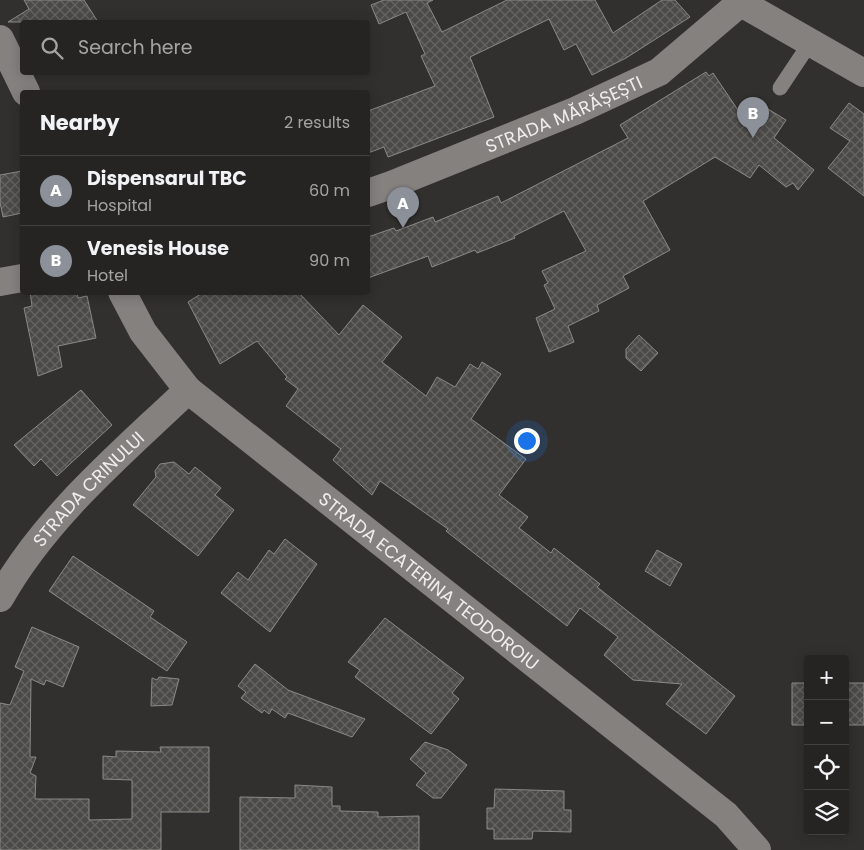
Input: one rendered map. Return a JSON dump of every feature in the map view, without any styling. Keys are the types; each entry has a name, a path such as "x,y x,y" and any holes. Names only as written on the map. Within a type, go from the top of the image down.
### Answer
{"street":[{"path":"738,1 864,73"},
{"name":"STRADA MĂRĂȘEȘTI","path":"370,192 391,186 576,111 659,72 738,1"},
{"path":"0,39 25,90"},
{"path":"0,282 20,278"},
{"name":"STRADA ECATERINA TEODOROIU","path":"124,295 143,332 188,390 726,815 757,850"},
{"name":"STRADA CRINULUI","path":"0,598 36,546 79,495 188,390"}],"lane":[{"path":"780,88 810,43"}],"building":[{"path":"24,0 84,0 97,20 20,20 20,22 8,22 29,9"},
{"path":"384,0 433,0 427,3 442,32 507,0 595,0 613,33 662,0 675,0 690,17 626,58 592,75 576,44 564,50 549,19 470,57 494,117 388,157 384,147 370,152 370,110 435,86 421,56 425,54 406,12 379,24 371,5"},
{"path":"706,72 709,76 713,73 744,119 755,101 786,120 774,138 814,170 798,190 793,183 786,187 759,165 750,178 715,157 643,201 670,250 623,276 629,288 597,305 599,311 568,326 574,342 549,352 536,318 555,309 544,285 548,283 542,271 586,251 564,211 514,236 515,238 477,253 475,250 432,267 428,256 370,277 370,236 394,228 396,231 433,217 435,222 498,196 501,203 628,138 620,125"},
{"path":"849,103 864,114 864,196 828,168 850,141 830,128"},
{"path":"20,171 20,213 3,217 0,202 0,175"},
{"path":"30,295 78,295 78,298 87,296 96,338 58,346 62,367 38,376 24,308 32,306"},
{"path":"199,295 301,295 339,335 363,305 402,337 382,362 426,396 437,377 455,387 470,364 478,369 482,362 501,374 471,419 526,459 499,495 528,517 519,528 551,553 554,548 600,584 597,587 735,696 706,734 666,704 682,684 633,680 604,655 618,637 580,608 567,626 446,531 448,529 380,481 372,495 333,460 341,449 286,406 298,389 285,379 287,377 257,341 220,364 188,302"},
{"path":"639,335 658,353 641,371 626,358 626,349"},
{"path":"81,390 112,425 57,476 41,459 34,466 14,445"},
{"path":"174,462 189,474 195,467 221,488 215,495 234,510 198,556 133,505 156,477 155,471 160,464"},
{"path":"285,539 317,564 270,632 221,593 238,572 248,580 269,550 274,554"},
{"path":"657,550 682,564 670,586 645,571"},
{"path":"73,556 154,611 150,617 187,642 167,671 49,591"},
{"path":"385,618 464,678 452,693 459,699 431,734 355,677 360,670 348,662"},
{"path":"32,627 79,647 63,687 46,680 44,685 31,679 30,757 36,757 30,773 36,776 35,799 89,799 89,820 132,819 132,780 103,779 103,756 116,757 116,751 161,752 160,747 209,747 209,812 161,812 161,850 0,850 0,703 10,705 24,671 15,667"},
{"path":"255,664 288,690 365,719 352,737 288,713 285,718 272,709 269,714 264,710 262,713 241,698 246,692 238,686"},
{"path":"159,677 179,679 172,705 151,706 152,678 157,680"},
{"path":"792,683 804,683 804,725 792,725"},
{"path":"849,683 864,683 864,725 849,725"},
{"path":"425,742 448,750 467,765 441,798 433,798 416,785 426,773 410,759"},
{"path":"295,785 332,787 332,806 340,806 340,811 378,812 378,817 419,816 419,850 240,850 240,797 295,798"},
{"path":"495,789 564,791 564,810 571,810 571,832 533,831 532,839 494,839 494,829 487,829 487,808 494,808"}],"place":[{"name":"Venesis House","path":"753,138"},
{"name":"Dispensarul TBC","path":"403,228"}]}
